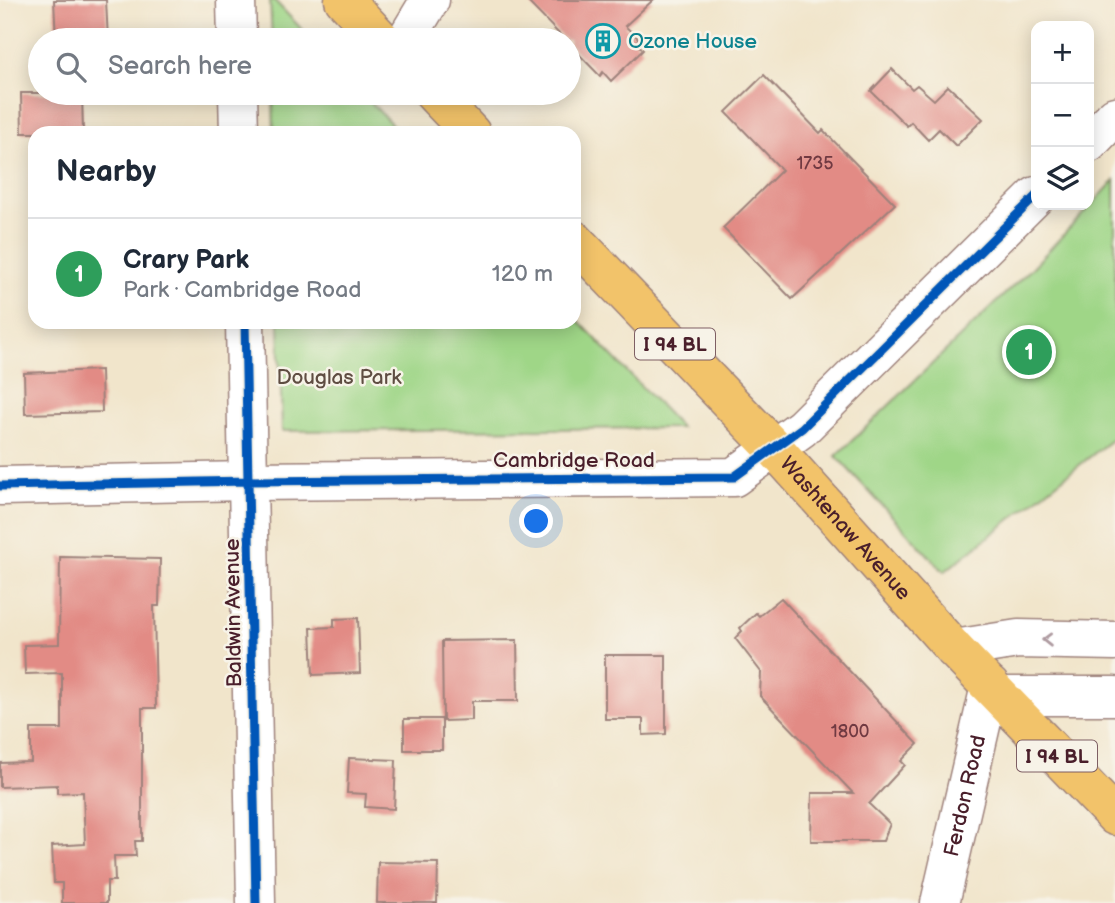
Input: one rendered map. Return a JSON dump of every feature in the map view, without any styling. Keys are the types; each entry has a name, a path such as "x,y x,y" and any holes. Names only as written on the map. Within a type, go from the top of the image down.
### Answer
{"main road":[{"path":"344,0 371,28"},
{"path":"444,105 464,126"},
{"name":"Washtenaw Avenue","path":"581,247 775,449 954,649 1115,817"}],"street":[{"path":"236,0 237,28"},
{"path":"413,28 429,0"},
{"path":"238,105 239,126"},
{"path":"1094,138 1115,116"},
{"name":"Cambridge Road","path":"0,486 734,477 802,428 1031,201"},
{"name":"Baldwin Avenue","path":"245,329 256,903"},
{"path":"954,649 1018,639 1115,641"},
{"path":"994,691 1115,696"},
{"name":"Ferdon Road","path":"940,903 994,691"}],"green space":[{"path":"270,0 274,0 301,28 271,28"},
{"path":"273,105 373,105 393,126 274,126"},
{"path":"1115,180 1115,437 944,572 836,456 1032,268 1087,210 1094,210 1094,202"},
{"name":"Douglas Park","path":"581,323 681,428 282,431 279,329 581,329"}],"building":[{"path":"54,0 106,0 107,28 55,28"},
{"name":"Ozone House","path":"526,0 653,0 625,26 639,39 636,42 643,50 611,81 603,72 600,76 581,56 581,28 553,28"},
{"path":"892,69 912,89 917,85 934,100 948,86 983,119 956,146 939,129 928,140 911,122 907,126 871,91"},
{"path":"764,75 820,133 823,130 895,204 792,299 723,228 782,170 726,112"},
{"path":"21,93 28,93 28,105 82,105 83,126 28,126 28,133 22,133"},
{"path":"101,370 102,412 25,414 24,373"},
{"path":"60,557 160,559 159,606 154,606 156,708 142,708 142,841 135,841 136,856 114,856 115,881 107,881 107,903 62,903 62,883 54,883 52,846 85,844 83,792 57,793 57,785 0,787 0,763 31,762 31,729 62,729 62,673 25,674 24,645 59,644"},
{"path":"781,598 918,744 901,761 905,765 869,804 890,824 883,841 811,841 812,793 853,793 760,696 761,672 735,638 742,631 740,628 756,613 759,616"},
{"path":"358,618 360,673 313,675 311,628 334,627 334,619"},
{"path":"517,640 518,701 472,701 472,720 443,721 442,641"},
{"path":"605,655 666,655 666,734 643,735 643,719 605,719"},
{"path":"404,719 442,719 442,750 404,750"},
{"path":"349,758 396,760 394,809 365,807 366,794 347,793"},
{"path":"378,862 438,863 437,903 377,903"}],"cycle path":[{"path":"0,486 734,477 802,428 1031,201"},
{"path":"245,329 256,903"}],"place":[{"name":"Ozone House","path":"603,41"},
{"name":"Crary Park","path":"1029,352"}]}
